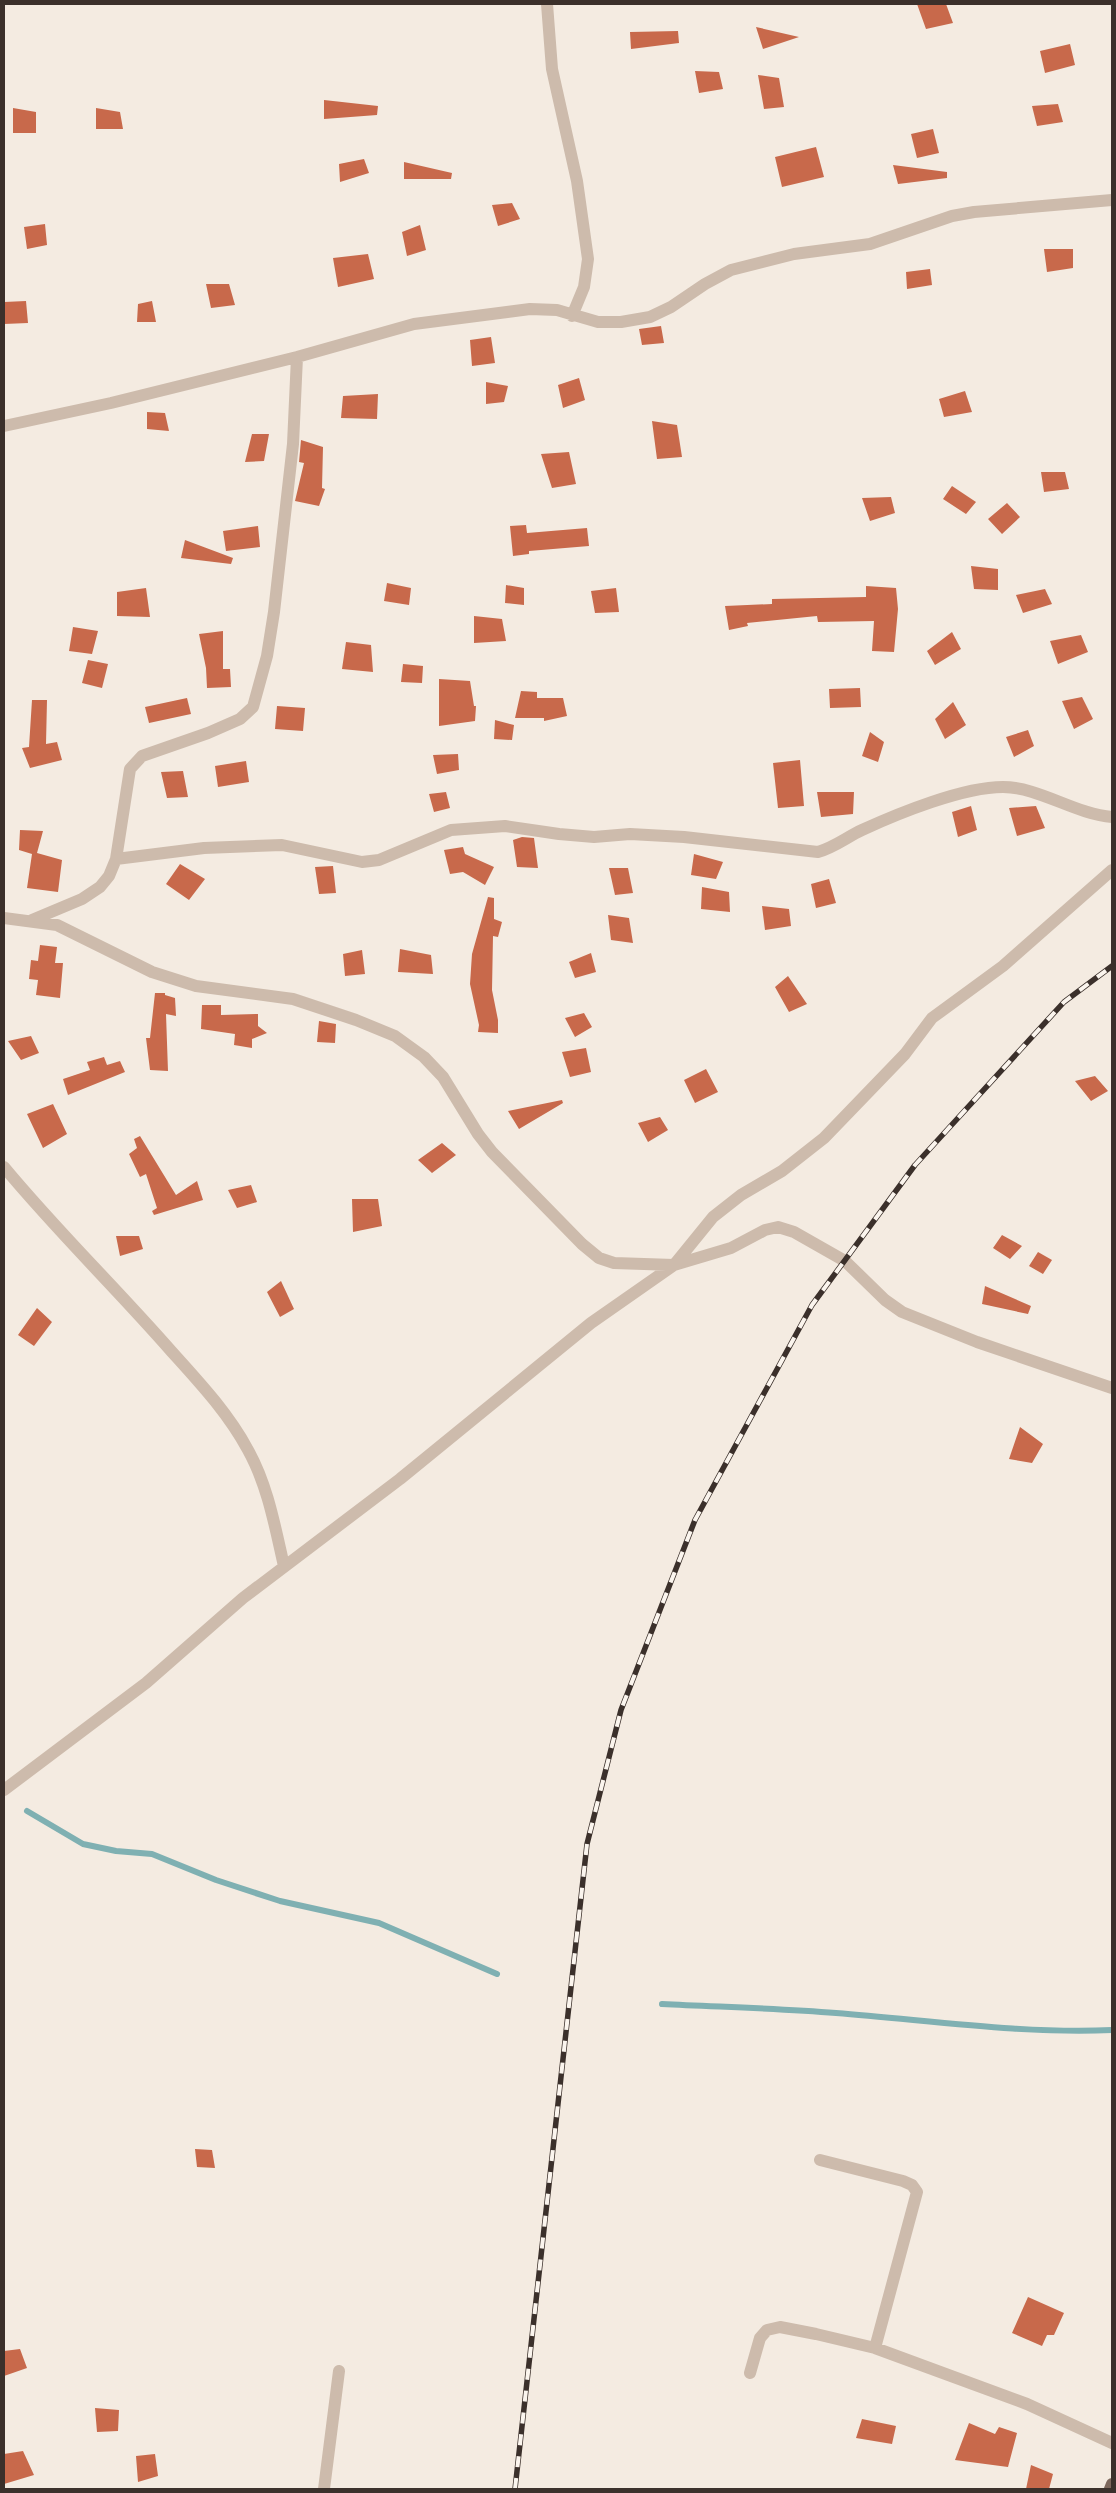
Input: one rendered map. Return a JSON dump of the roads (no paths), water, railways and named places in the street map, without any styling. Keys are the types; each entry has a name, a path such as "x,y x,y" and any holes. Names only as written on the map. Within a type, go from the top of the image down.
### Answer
{"main road":[{"path":"1110,2489 1112,2484"}],"street":[{"path":"547,4 552,70 577,181 588,258 584,287 572,316"},
{"path":"4,426 112,403 297,357 414,324 530,309 557,310 572,316 598,322 621,322 650,317 671,307 705,284 731,270 794,254 870,244 952,216 974,212 1112,200"},
{"path":"32,920 82,899 100,888 109,876 116,859 130,768 142,756 208,733 240,719 253,707 259,692 273,621 293,444 297,357"},
{"path":"116,859 204,848 282,845 362,862 379,860 451,830 505,826 585,836 630,834 684,836 818,852 830,849 861,831 915,809 976,790 1004,787 1023,789 1076,809 1112,817"},
{"path":"4,1790 146,1683 243,1598 400,1479 591,1323 674,1265 713,1218 741,1195 782,1171 824,1138 904,1054 932,1018 1003,966 1112,870"},
{"path":"4,918 32,920 57,925 152,972 196,986 293,999 356,1020 395,1036 424,1057 442,1077 478,1134 492,1152 582,1244 599,1258 614,1264 674,1265 731,1248 765,1230 778,1227 802,1236 845,1260 885,1300 902,1312 976,1342 1112,1388"},
{"path":"4,1167 66,1238 135,1309 222,1408 249,1451 263,1484 284,1566"},
{"path":"820,2160 903,2181 912,2185 917,2192 875,2348"},
{"path":"750,2373 760,2338 767,2330 780,2327 875,2348 1027,2404 1112,2443"},
{"path":"324,2489 339,2370"}],"waterway":[{"path":"27,1811 83,1844 116,1851 152,1854 216,1880 280,1901 379,1923 497,1974"},
{"path":"662,2004 814,2011 1008,2028 1078,2031 1112,2030"}],"railway":[{"path":"515,2489 587,1844 621,1710 695,1520 812,1305 915,1165 1064,1002 1112,966"}]}
